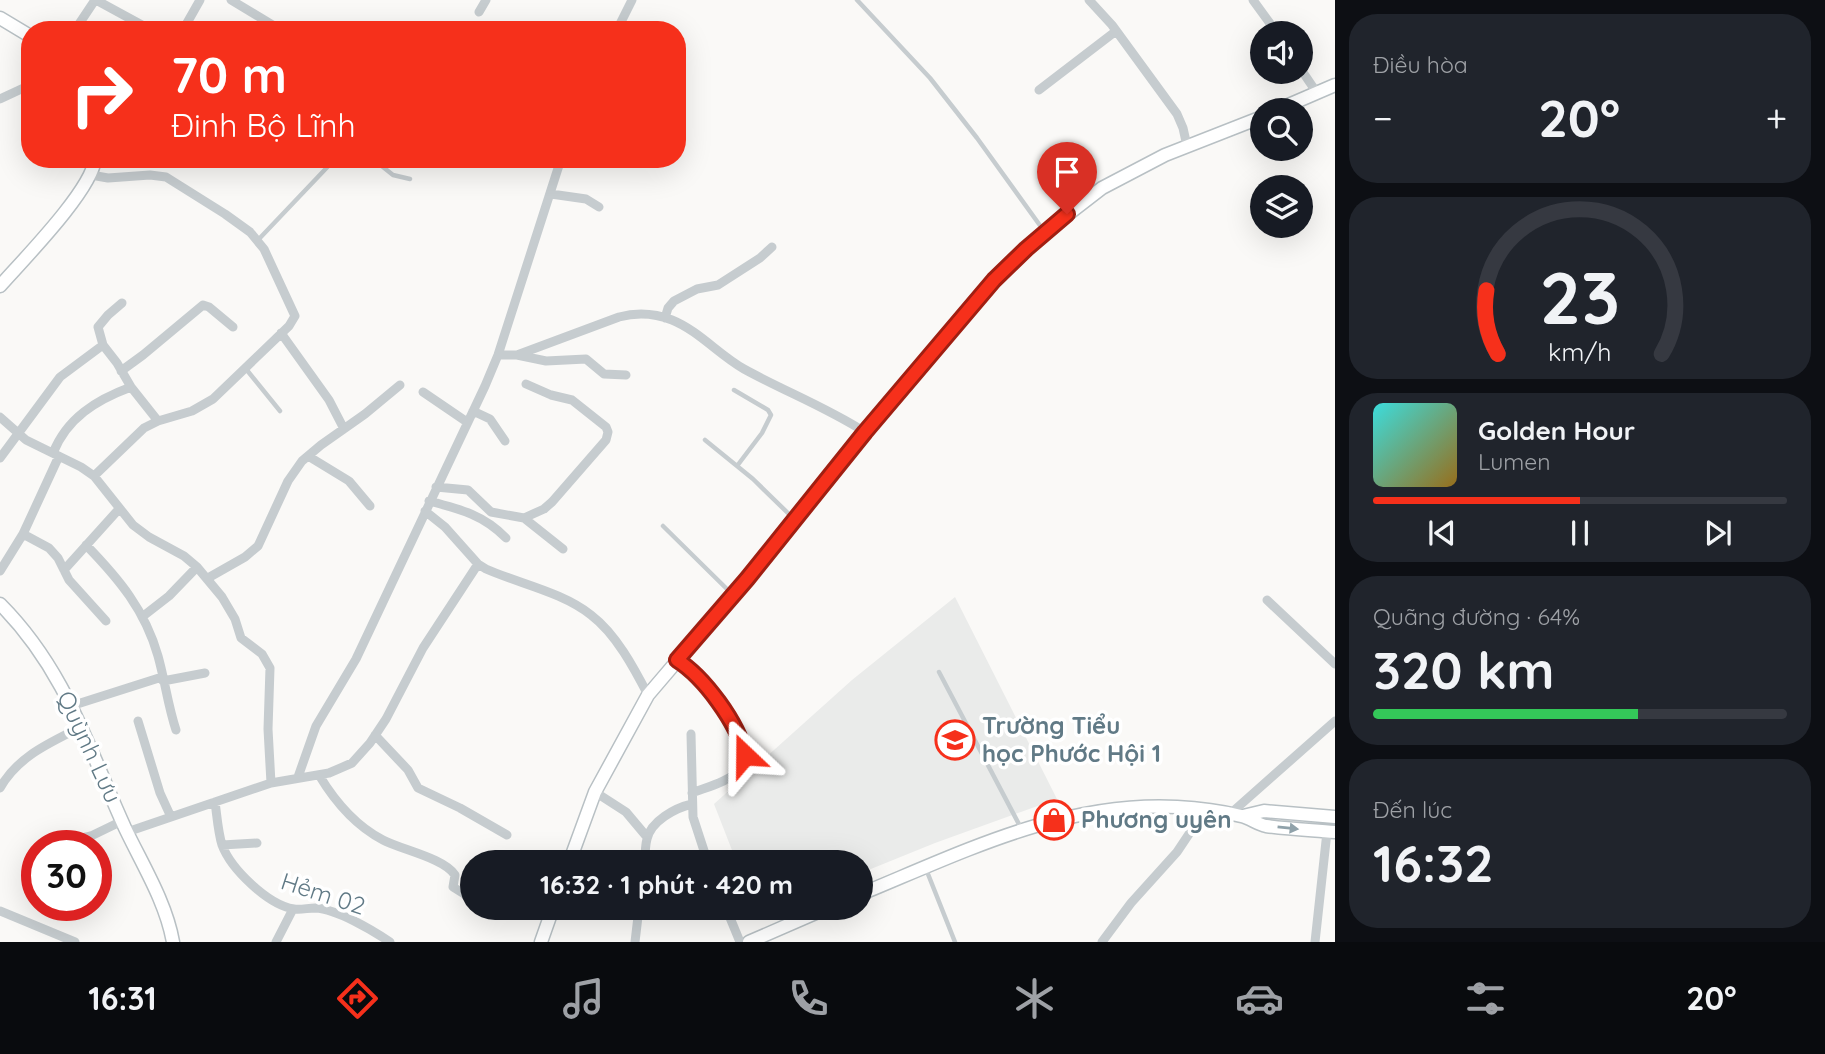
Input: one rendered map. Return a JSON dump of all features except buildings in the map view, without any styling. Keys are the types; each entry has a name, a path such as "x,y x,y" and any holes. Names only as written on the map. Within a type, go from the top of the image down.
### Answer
{"main road":[{"path":"0,18 21,31"},
{"path":"1305,98 1335,85"},
{"path":"574,850 595,792 649,695 994,280 1045,232 1102,188 1187,146 1250,122"},
{"path":"0,286 63,213 91,175 93,168"},
{"name":"Quỳnh Lưu","path":"0,604 36,643 71,706 159,902 173,942"},
{"path":"873,889 1052,819 1114,810 1160,806 1205,810 1237,815 1263,825 1331,832"},
{"path":"1237,815 1264,811 1335,817"},
{"path":"541,942 549,920"},
{"path":"749,942 799,920"}],"street":[{"path":"188,21 200,0"},
{"path":"231,0 266,21"},
{"path":"479,12 486,0"},
{"path":"622,21 632,0"},
{"path":"1089,0 1116,31 1177,114 1187,146"},
{"path":"1254,0 1269,21"},
{"path":"81,21 93,1 132,21"},
{"path":"1039,90 1116,31"},
{"path":"1311,84 1317,93"},
{"path":"0,99 21,89"},
{"path":"298,777 313,734 356,659 498,355 558,168"},
{"path":"91,175 108,178 150,175 166,177 225,214 258,240 270,259 295,313 292,322 246,369 205,405 158,421 136,434 94,476"},
{"path":"551,194 586,199 600,207"},
{"path":"665,318 674,301 697,289 718,285 772,247"},
{"path":"122,303 108,314 98,327 103,345 158,421"},
{"path":"121,371 203,306 209,307 233,327"},
{"path":"517,355 633,313 665,318 688,328 747,370 826,408 865,432"},
{"path":"281,333 329,400 345,429"},
{"path":"0,458 60,377 103,345"},
{"path":"498,355 517,355 539,360 586,359 604,374 626,374"},
{"path":"208,578 245,557 258,545 288,481 308,456 400,384"},
{"path":"524,518 544,509 552,502 606,440 608,432 606,427 572,400 551,395 526,384"},
{"path":"0,570 23,534 64,431 89,407 131,387"},
{"path":"423,392 467,422"},
{"path":"473,411 491,419 505,441"},
{"path":"0,417 18,434 94,476 108,491 119,509 142,533 179,552 208,578 229,607 241,638 268,663 271,677 268,729 271,783"},
{"path":"308,456 349,481 370,506"},
{"path":"436,487 465,489 491,512 524,518 563,549"},
{"path":"429,502 473,513 496,527 506,538"},
{"path":"64,570 119,509"},
{"path":"425,511 445,527 478,564 590,614 618,646 649,695"},
{"path":"23,534 49,548 58,558 69,580 106,621"},
{"path":"86,545 118,579 142,617 153,641 176,730"},
{"path":"111,830 170,817 271,783 337,771 352,763 386,719 424,648 478,564"},
{"path":"142,617 169,596 197,566"},
{"path":"1268,600 1335,664"},
{"path":"677,660 694,672 711,693 740,739 745,755 741,767 726,780 692,793"},
{"path":"71,706 162,679 205,673"},
{"path":"1237,815 1335,720"},
{"path":"138,721 170,817"},
{"path":"0,788 10,772 24,759 81,727"},
{"path":"691,734 692,804 703,850"},
{"path":"375,735 408,770 418,788 507,835"},
{"path":"319,775 336,800 367,830 385,841 453,871 456,875 453,887 460,891"},
{"path":"595,792 626,812 641,827 647,837 646,850"},
{"path":"215,802 222,845 257,843"},
{"path":"647,837 667,815 692,804"},
{"path":"1102,942 1137,896 1177,852 1205,810"},
{"path":"1315,942 1331,832"},
{"name":"Hẻm 02","path":"222,845 238,869 273,902 293,909 326,910 353,921 390,942"},
{"path":"276,942 293,909"},
{"path":"0,911 75,942"},
{"path":"635,942 638,920"},
{"path":"731,920 740,942"}],"lane":[{"path":"857,0 930,79 977,138 1045,232"},
{"path":"258,240 326,168"},
{"path":"384,168 393,175 410,179"},
{"path":"246,369 280,411"},
{"path":"734,390 768,410 771,415 762,433 737,466"},
{"path":"705,440 794,519"},
{"path":"663,526 733,595"},
{"path":"939,672 1022,829"},
{"path":"926,868 955,942"}],"shaded area":[{"path":"955,597 1057,799 873,868 873,850 732,850 714,804 852,680"}],"place":[{"name":"Trường Tiểu học Phước Hội 1","path":"955,740"},
{"name":"Phương uyên","path":"1054,820"}],"route":[{"path":"745,755 740,739 711,693 694,672 677,660 747,579 959,320 1010,263 1067,214"}]}
